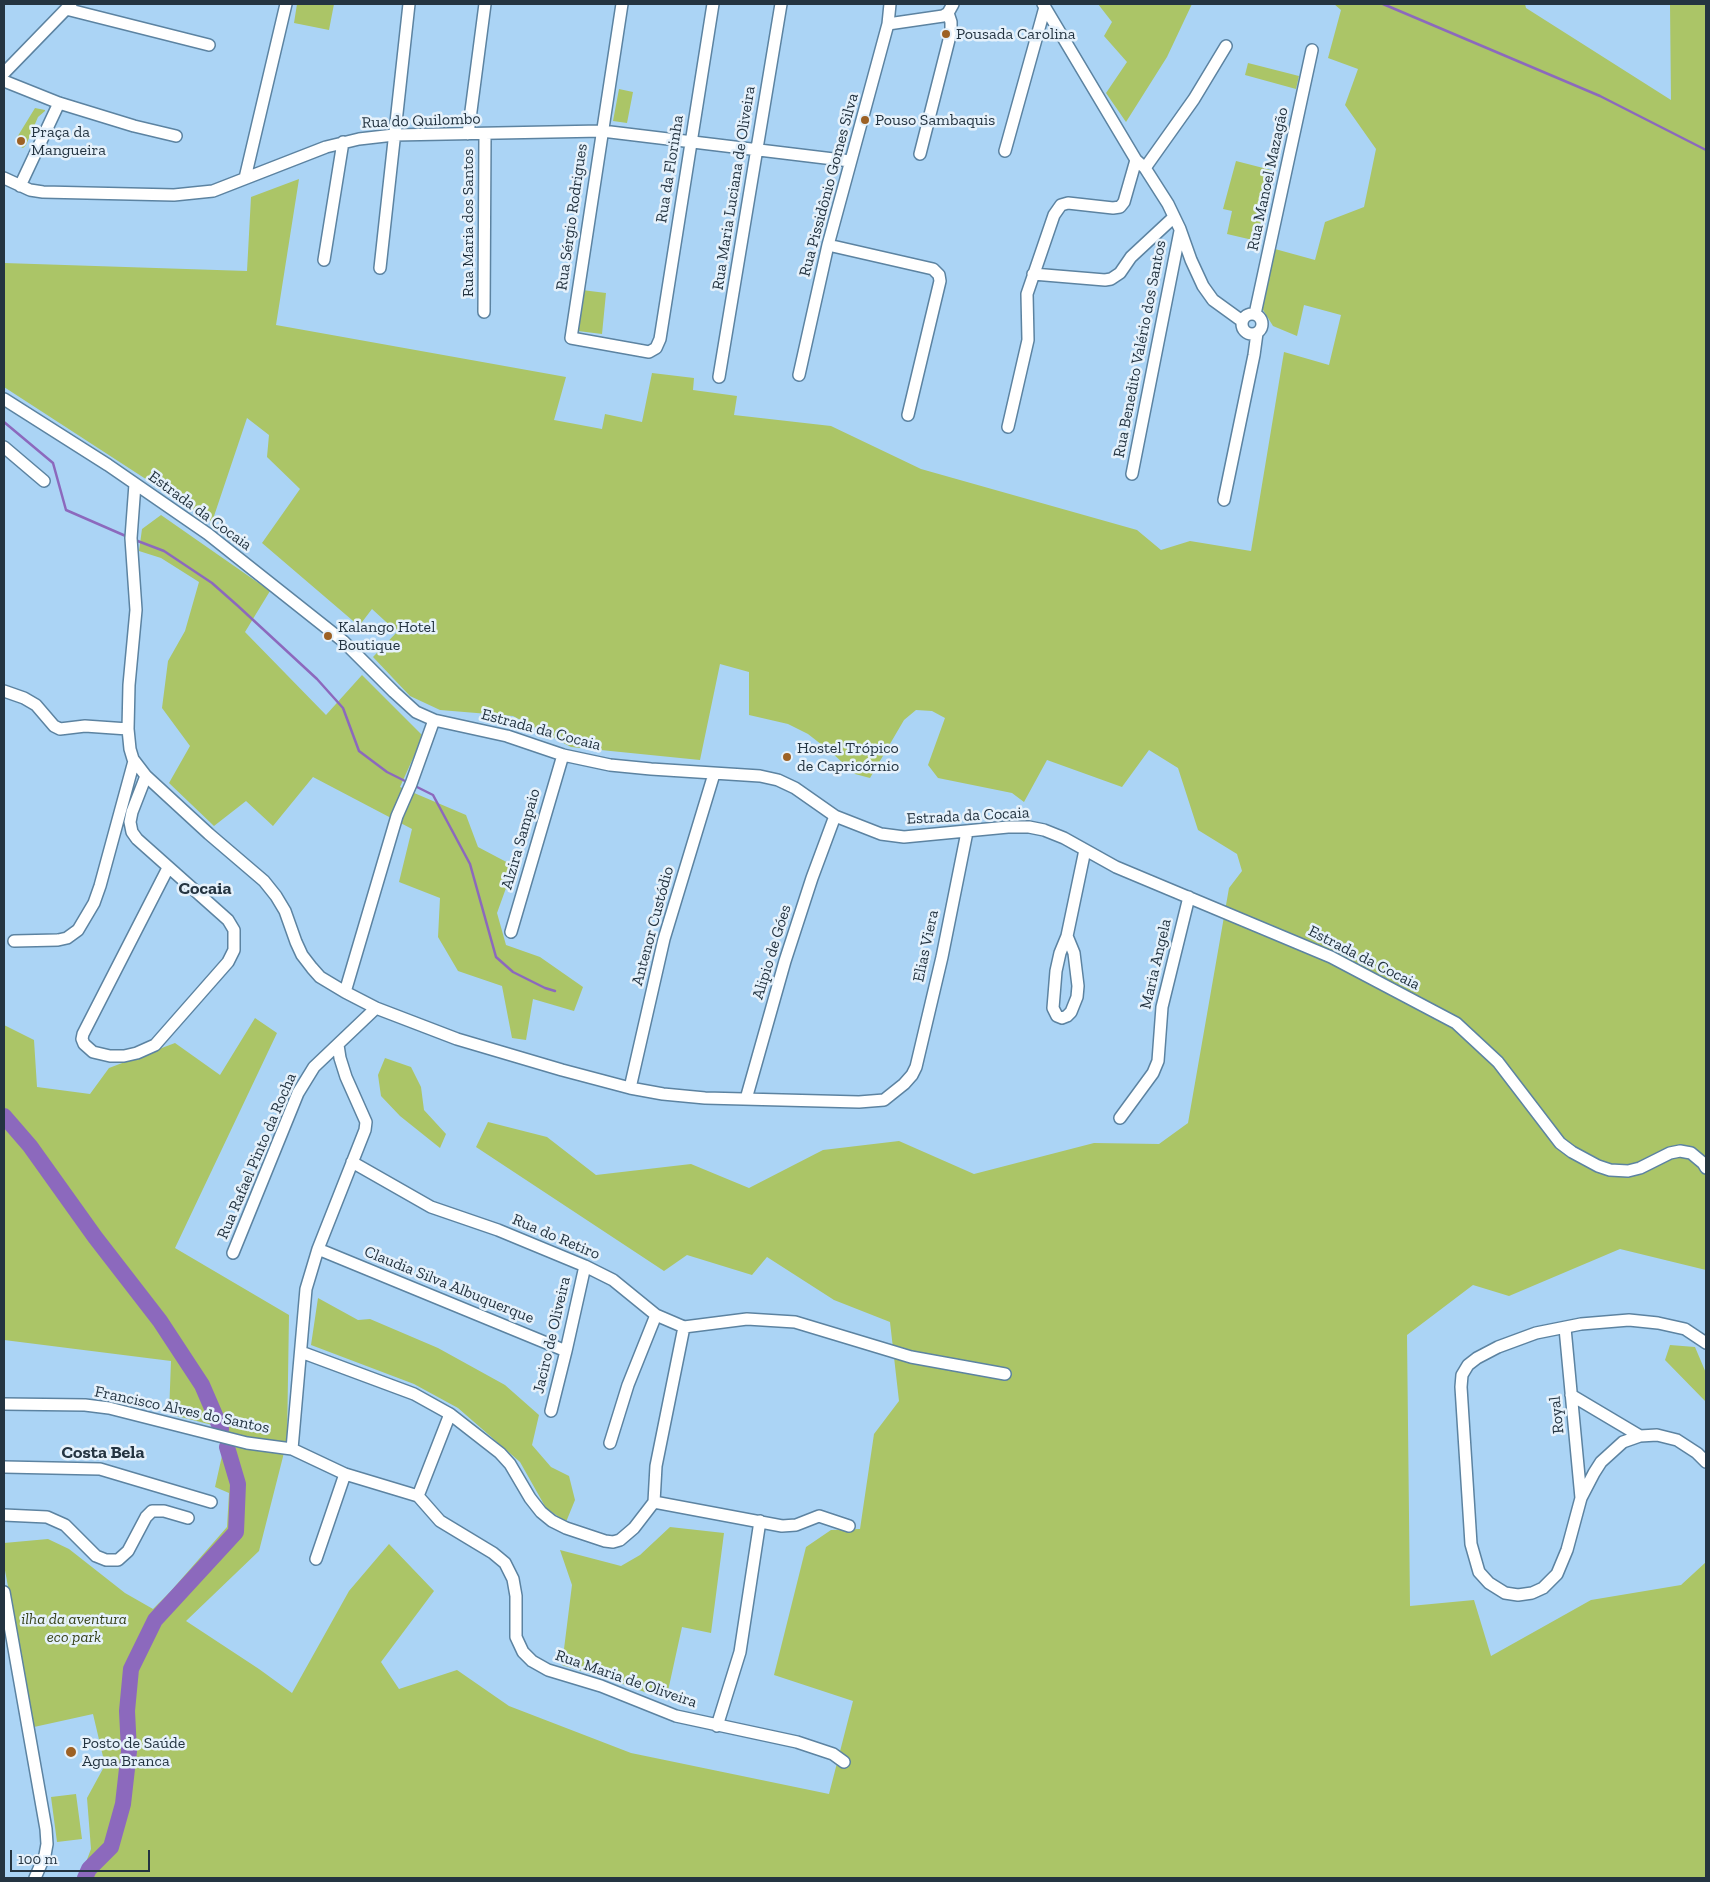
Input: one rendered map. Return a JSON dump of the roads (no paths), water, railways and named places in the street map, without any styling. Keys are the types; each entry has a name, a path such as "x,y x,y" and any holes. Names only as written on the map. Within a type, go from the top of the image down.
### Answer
{"street":[{"path":"245,178 286,4"},
{"path":"380,268 409,4"},
{"path":"468,134 485,4"},
{"name":"Rua Sérgio Rodrigues","path":"622,4 571,338 649,352 656,348 660,339"},
{"name":"Rua da Florinha","path":"660,339 713,4"},
{"name":"Rua Maria Luciana de Oliveira","path":"719,377 781,4"},
{"name":"Rua Pissidônio Gomes Silva","path":"800,375 828,245 888,24 890,4"},
{"path":"1005,151 1044,5"},
{"path":"1044,5 1136,160 1145,168 1174,217 1202,286 1213,300 1242,322"},
{"path":"4,73 69,6 209,45"},
{"path":"888,24 938,17 951,8"},
{"path":"920,154 951,32 951,8"},
{"path":"1145,168 1194,99 1226,46"},
{"name":"Rua Manoel Mazagão","path":"1255,314 1312,50"},
{"path":"4,81 59,103 134,126 176,136"},
{"path":"20,186 59,103"},
{"name":"Rua do Quilombo","path":"4,178 30,190 58,194 174,195 213,191 343,142 394,135 602,131 850,161"},
{"name":"Rua Maria dos Santos","path":"484,312 485,134"},
{"path":"324,260 343,142"},
{"path":"1008,428 1028,340 1027,294 1057,208 1068,203 1113,208 1120,207 1124,202 1136,160"},
{"path":"1033,274 1111,279 1120,273 1131,257 1174,217"},
{"name":"Rua Benedito Valério dos Santos","path":"1132,474 1180,230"},
{"path":"828,245 933,269 938,272 940,281 908,414"},
{"path":"1224,500 1257,333 1261,328 1261,321 1255,314 1245,316 1242,327 1251,334 1257,333"},
{"name":"Estrada da Cocaia","path":"4,400 108,465 208,534 343,641 416,712 434,720 508,736 562,755 610,765 760,776 778,780 795,788 835,816 881,834 904,837 1029,827 1044,830 1064,838 1116,867 1253,926 1331,957 1456,1023 1498,1062 1560,1143 1598,1166 1610,1170 1628,1171 1640,1168 1670,1153 1680,1151 1691,1154 1703,1162 1706,1168"},
{"path":"4,447 44,481"},
{"path":"136,484 131,538 136,610 129,685 128,729 130,749 134,761 146,776 264,881 286,911 299,949 312,968 320,976 345,992 376,1008 457,1039 562,1070 630,1088 663,1094 746,1099 874,1102 884,1100 904,1084 916,1067 942,957 967,832"},
{"path":"4,692 24,698 36,705 54,726 60,729 85,726 128,729"},
{"path":"345,992 397,816 411,784 434,720"},
{"name":"Alzira Sampaio","path":"511,932 562,755"},
{"path":"14,941 58,940 67,938 78,930 94,903 100,886 134,761"},
{"name":"Antenor Custódio","path":"630,1088 664,939 714,774"},
{"path":"146,776 132,812 131,827 137,839 228,920 234,930 234,950 228,962 155,1044 137,1053 124,1056 110,1056 93,1052 84,1044 83,1034 168,868"},
{"name":"Alipio de Góes","path":"746,1099 785,961 812,878 835,816"},
{"path":"1067,936 1074,953 1078,986 1077,997 1071,1012 1062,1018 1057,1016 1053,999 1060,953 1067,936 1085,850"},
{"name":"Maria Angela","path":"1120,1118 1153,1073 1158,1061 1162,1008 1189,897"},
{"name":"Rua Rafael Pinto da Rocha","path":"233,1253 298,1093 314,1067 376,1008"},
{"path":"338,1045 346,1077 366,1122 365,1130 318,1249 306,1289 292,1449 345,1474 418,1496 450,1414"},
{"name":"Rua do Retiro","path":"352,1162 431,1207 498,1230 585,1266 613,1280 656,1314 684,1326 747,1320 795,1322 912,1357 1006,1374"},
{"name":"Claudia Silva Albuquerque","path":"318,1249 566,1352"},
{"name":"Jaciro de Oliveira","path":"551,1411 585,1266"},
{"path":"610,1444 628,1385 656,1314"},
{"path":"1706,1343 1685,1330 1658,1323 1629,1320 1581,1324 1536,1333 1498,1347 1468,1365 1462,1375 1461,1387 1471,1544 1480,1572 1489,1583 1505,1593 1518,1595 1532,1594 1543,1588 1557,1574 1567,1550 1581,1498 1601,1462 1624,1442 1640,1436 1657,1435 1677,1440 1697,1453 1706,1462"},
{"path":"301,1352 414,1394 450,1414 500,1453 510,1464 530,1498 541,1512 552,1521 566,1528 613,1542 624,1537 654,1502 656,1466 684,1326"},
{"name":"Royal","path":"1565,1328 1581,1498"},
{"path":"1571,1395 1640,1436"},
{"name":"Francisco Alves do Santos","path":"4,1404 85,1405 109,1408 247,1442 292,1449"},
{"path":"4,1467 100,1469 212,1502"},
{"path":"316,1559 345,1474"},
{"name":"Rua Maria de Oliveira","path":"418,1496 440,1521 505,1563 513,1579 516,1596 516,1637 523,1652 532,1661 548,1670 601,1686 676,1716 797,1742 833,1754 844,1762"},
{"path":"654,1502 789,1526 819,1516 849,1526"},
{"path":"4,1515 47,1517 65,1525 96,1556 106,1560 118,1560 128,1551 146,1517 152,1511 164,1511 188,1518"},
{"path":"717,1726 740,1652 760,1521"},
{"path":"4,1592 46,1829 47,1844 45,1855 35,1878"}],"waterway":[{"path":"1383,4 1600,96 1706,150"},
{"path":"4,422 53,463 66,510 128,537"},
{"path":"135,540 164,551 212,583 238,606 317,679 343,708 359,751 387,772 409,783"},
{"path":"413,785 433,795 470,864 496,957 513,972 555,991"},
{"path":"4,1116 30,1146 95,1237 160,1321 202,1385 221,1429"},
{"path":"85,1878 89,1869 111,1847 123,1804 129,1751 127,1711 131,1669 155,1620 236,1532 238,1484 227,1447"}],"place":[{"name":"Pousada Carolina","path":"946,34"},
{"name":"Pouso Sambaquis","path":"865,120"},
{"name":"Praça da Mangueira","path":"21,141"},
{"name":"Kalango Hotel Boutique","path":"328,636"},
{"name":"Hostel Trópico de Capricórnio","path":"787,757"},
{"name":"Posto de Saúde Agua Branca","path":"71,1752"}],"district":[{"name":"Cocaia","path":"205,889"},
{"name":"Costa Bela","path":"103,1453"}],"park label":[{"name":"ilha da aventura eco park","path":"74,1628"}]}
